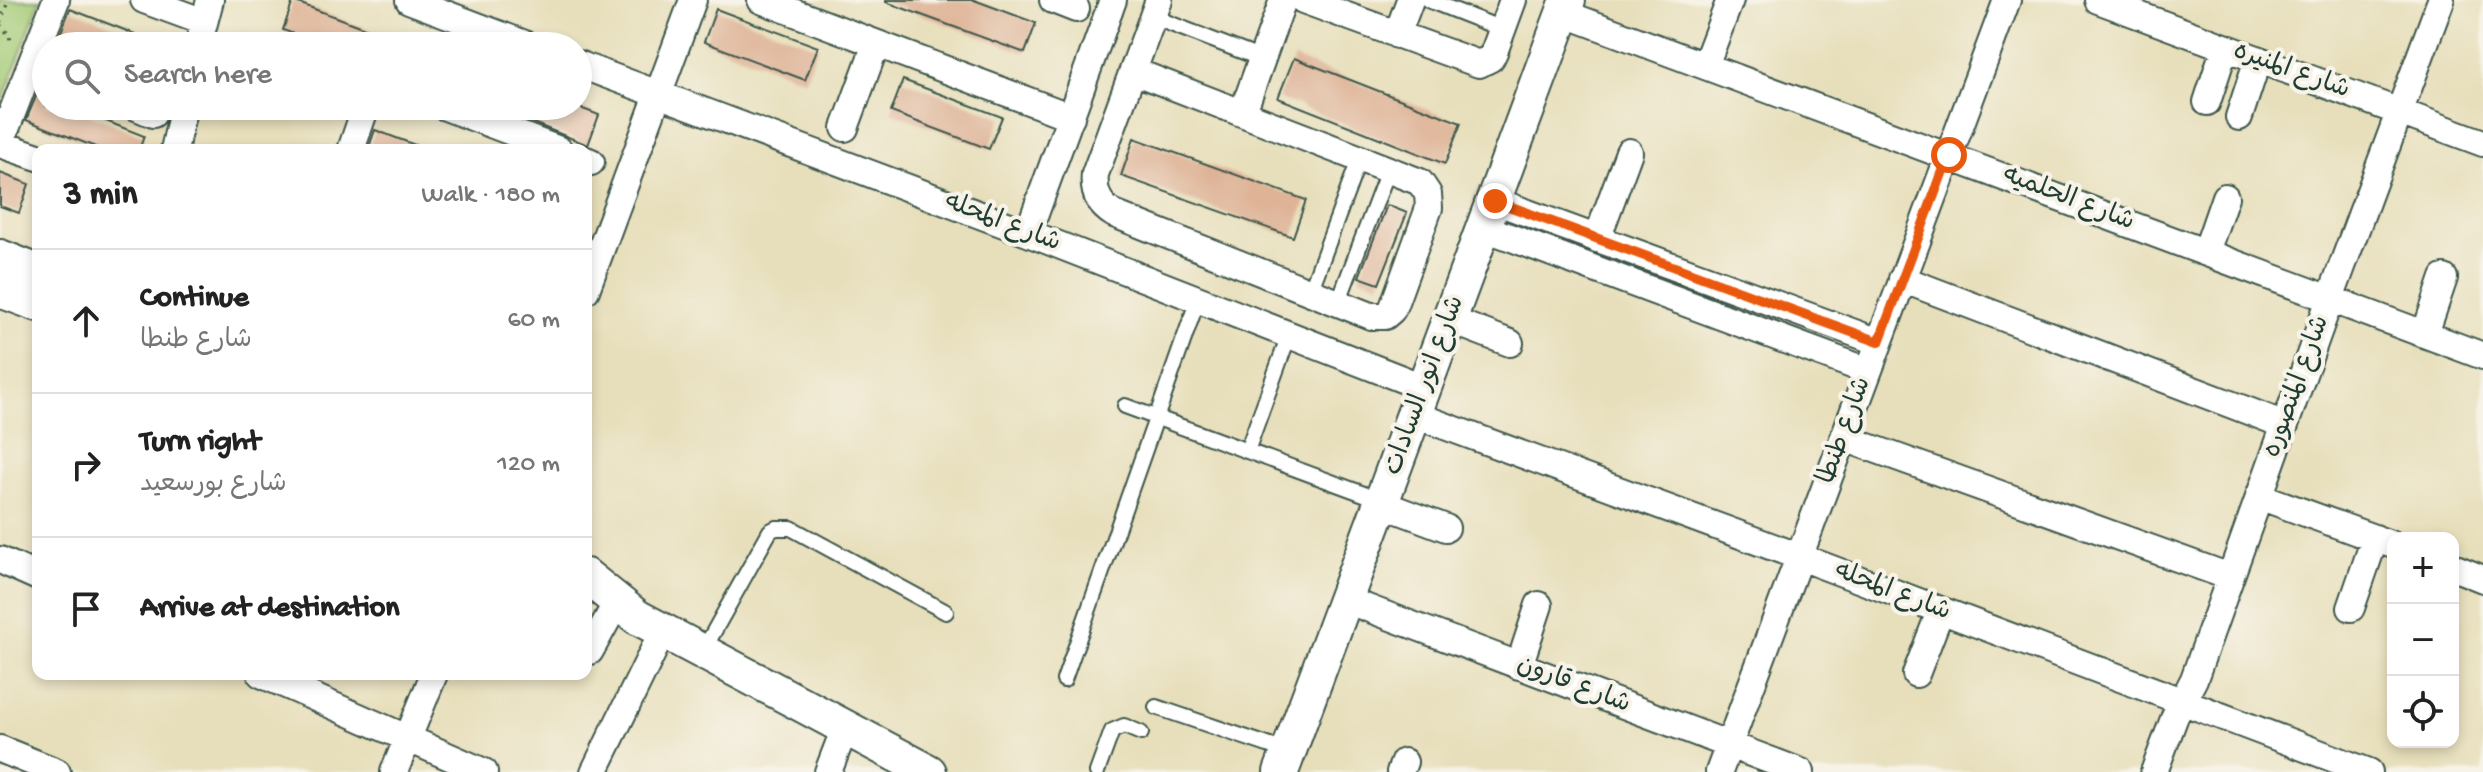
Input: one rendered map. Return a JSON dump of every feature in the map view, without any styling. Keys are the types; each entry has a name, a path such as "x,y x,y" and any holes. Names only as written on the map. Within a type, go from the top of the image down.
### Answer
{"street":[{"path":"48,32 56,0"},
{"path":"144,0 204,23"},
{"path":"409,0 493,32"},
{"path":"592,274 693,0"},
{"path":"761,0 1071,117"},
{"path":"1243,112 1283,0"},
{"path":"1303,0 1479,64 1491,58 1513,0"},
{"path":"1397,35 1410,0"},
{"path":"1705,66 1730,0"},
{"name":"شارع طنطا","path":"1719,772 2007,0"},
{"name":"شارع المنيره","path":"2098,0 2399,112 2481,137"},
{"name":"شارع المنصوره","path":"2154,772 2172,723 2194,679 2441,0"},
{"name":"شارع الحلميه","path":"1566,7 1705,66 2483,356"},
{"name":"شارع انور السادات","path":"1285,762 1566,7"},
{"path":"1028,233 1109,12 1152,19 1095,174 1095,190 1102,204 1114,214 1376,318 1385,316 1394,305 1430,201 1420,182 1133,71"},
{"path":"845,128 876,44"},
{"path":"2207,102 2225,47"},
{"path":"2239,117 2258,59"},
{"name":"شارع المحله","path":"592,69 1289,335 1420,402 1800,557 2183,702 2317,763 2369,772"},
{"path":"32,80 0,144 32,155"},
{"path":"175,144 181,120"},
{"path":"353,144 361,120"},
{"path":"469,120 506,140 527,144"},
{"path":"1597,239 1629,152"},
{"path":"2206,252 2225,197"},
{"path":"1490,214 1597,239 1879,342"},
{"path":"1490,214 1868,371"},
{"path":"0,257 32,270"},
{"path":"2425,334 2444,278"},
{"path":"1902,279 2285,425"},
{"path":"0,290 32,302"},
{"path":"1450,320 1510,343"},
{"path":"1844,438 2230,577"},
{"path":"2259,496 2384,542 2351,608"},
{"path":"1382,503 1446,528"},
{"path":"0,560 32,574"},
{"path":"2459,569 2483,579"},
{"path":"592,582 625,614 929,772"},
{"name":"شارع قارون","path":"1346,600 1801,772"},
{"path":"1519,666 1539,605"},
{"path":"1916,674 1940,612"},
{"path":"592,649 625,614"},
{"path":"594,772 625,614"},
{"path":"275,680 484,772"},
{"path":"394,772 432,680"},
{"path":"828,772 845,728"},
{"path":"0,749 53,771"}],"lane":[{"path":"1428,0 1502,29"},
{"path":"1152,19 1262,59"},
{"path":"1310,292 1360,157"},
{"path":"1338,303 1389,168"},
{"path":"1064,680 1198,299"},
{"path":"1247,451 1289,335"},
{"path":"1125,406 1382,503"},
{"path":"702,652 770,531 776,528 791,528 946,612"},
{"path":"1156,707 1285,762"},
{"path":"1097,772 1112,731 1124,726 1141,733"}],"path":[{"path":"7,53 10,36 0,24 9,0"}],"green space":[{"path":"0,0 40,0 0,107"}],"building":[{"path":"886,0 974,0 1036,23 1025,53"},
{"path":"293,1 375,32 288,32 283,30"},
{"path":"70,9 130,32 61,32"},
{"path":"716,9 818,47 805,80 704,42"},
{"path":"1294,58 1461,123 1445,164 1278,98"},
{"path":"903,80 1002,117 989,149 891,112"},
{"path":"32,106 32,120 103,120 144,136 141,144 88,144 26,120"},
{"path":"592,112 599,115 588,144 526,120 592,120"},
{"path":"375,130 412,144 370,144"},
{"path":"1134,138 1306,200 1293,237 1121,176"},
{"path":"0,173 29,184 19,213 0,206"},
{"path":"1387,205 1407,213 1379,284 1359,277"}],"route":[{"path":"1495,201 1879,342 1949,155"}]}
